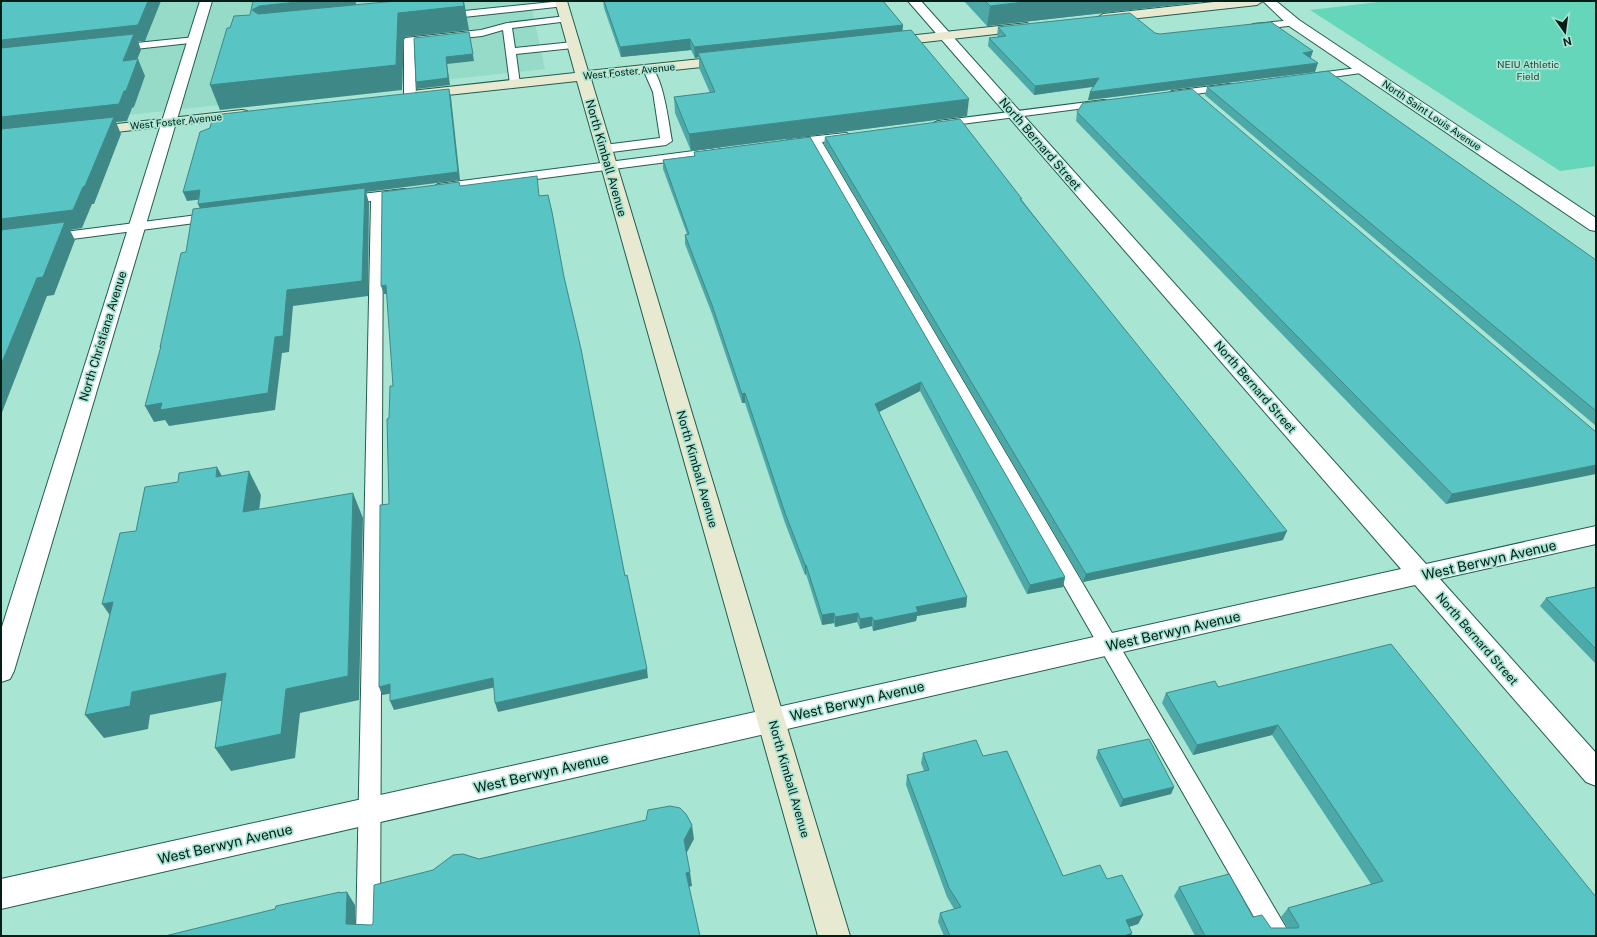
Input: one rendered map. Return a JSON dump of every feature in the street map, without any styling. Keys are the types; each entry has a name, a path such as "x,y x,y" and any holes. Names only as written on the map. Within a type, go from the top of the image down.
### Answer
{"street":[{"name":"North Christiana Avenue","path":"1,671 206,1"},
{"name":"North Bernard Street","path":"914,1 1596,773"},
{"path":"1091,20 1257,1"},
{"name":"North Saint Louis Avenue","path":"1269,1 1294,23 1596,226"},
{"name":"North Kimball Avenue","path":"561,2 834,936"},
{"path":"876,43 1037,26"},
{"name":"West Foster Avenue","path":"394,97 743,58"},
{"name":"West Foster Avenue","path":"78,132 256,112"},
{"name":"West Berwyn Avenue","path":"1,894 1596,535"}],"lane":[{"path":"437,17 561,2"},
{"path":"1129,15 1140,24"},
{"path":"410,95 409,40 482,32 507,26 566,19"},
{"path":"1244,28 1294,23"},
{"path":"507,26 514,84"},
{"path":"103,50 195,40"},
{"path":"510,52 573,46"},
{"path":"330,202 422,190 606,158 666,141 658,92 648,69"},
{"path":"1297,78 1364,70"},
{"path":"1161,96 1245,85"},
{"path":"1192,92 1204,102"},
{"path":"923,126 1114,102"},
{"path":"777,145 862,134"},
{"path":"815,140 1279,936"},
{"path":"606,158 731,151"},
{"path":"368,936 377,196"},
{"path":"38,239 227,215"}],"shaded area":[{"path":"1,1 530,1 545,69 1,129"}],"green space":[{"name":"NEIU Athletic Field","path":"1387,1 1596,1 1596,166 1560,171 1310,10"}],"building":[{"path":"1,1 148,1 138,25 1,40"},
{"path":"253,1 306,1 259,6 252,10 258,14 396,1 463,1 464,6 398,13 396,65 210,85 227,28 230,28 234,16 250,15"},
{"path":"604,1 883,1 903,25 694,47 690,39 620,47"},
{"path":"985,1 1033,1 990,6"},
{"path":"1130,13 1155,33 1160,34 1271,22 1313,51 1303,53 1318,63 1090,92 1099,78 1035,86 989,38 1006,36 998,27"},
{"path":"911,30 969,99 689,134 674,97 715,92 698,53"},
{"path":"469,32 473,54 446,57 448,78 416,82 414,38"},
{"path":"134,34 123,61 138,59 126,91 124,91 119,104 1,117 1,48"},
{"path":"1328,71 1596,260 1596,411 1207,87"},
{"path":"449,89 458,172 198,204 200,190 183,192 200,132 210,128 213,115"},
{"path":"1192,89 1596,432 1596,465 1452,494 1077,112 1083,103"},
{"path":"114,117 85,186 83,187 73,210 1,219 1,129"},
{"path":"960,119 1022,199 1020,199 1287,531 1086,574 825,137"},
{"path":"810,137 1065,577 1030,585 921,382 875,404 967,597 916,607 918,612 874,621 872,617 860,619 858,613 835,617 834,613 822,615 806,565 785,513 745,393 742,394 712,305 685,235 689,234 663,160 695,156 694,152"},
{"path":"537,176 539,196 548,195 552,212 564,277 581,349 625,576 627,575 647,669 495,703 493,678 390,701 390,684 379,687 380,505 389,504 387,419 389,418 390,386 393,386 386,285 381,286 382,192 459,182 460,186"},
{"path":"365,188 362,281 287,290 283,336 275,337 268,393 160,410 162,403 145,406 161,346 160,347 181,253 186,252 193,209"},
{"path":"65,222 43,277 37,278 1,365 1,230"},
{"path":"217,467 216,477 249,471 243,512 353,493 348,676 286,689 281,734 215,748 226,673 132,692 130,706 85,715 113,602 102,604 120,533 136,531 145,487 178,482 179,473"},
{"path":"1596,587 1596,649 1546,598"},
{"path":"1391,644 1596,897 1596,936 1205,936 1179,887 1229,874 1253,917 1262,915 1271,928 1298,928 1299,926 1288,908 1383,881 1278,725 1197,745 1166,693 1215,681 1218,687"},
{"path":"1149,739 1174,787 1123,799 1098,750"},
{"path":"976,740 983,756 1007,751 1063,876 1100,865 1107,879 1122,875 1143,915 1126,920 1132,933 1124,936 950,936 940,913 961,907 949,888 907,775 929,770 923,753"},
{"path":"670,806 680,808 686,814 692,825 684,840 690,872 686,873 700,936 165,936 275,909 276,906 340,892 347,892 346,924 372,925 374,885 433,870 453,855 463,854 479,859 646,820 648,810"}]}
